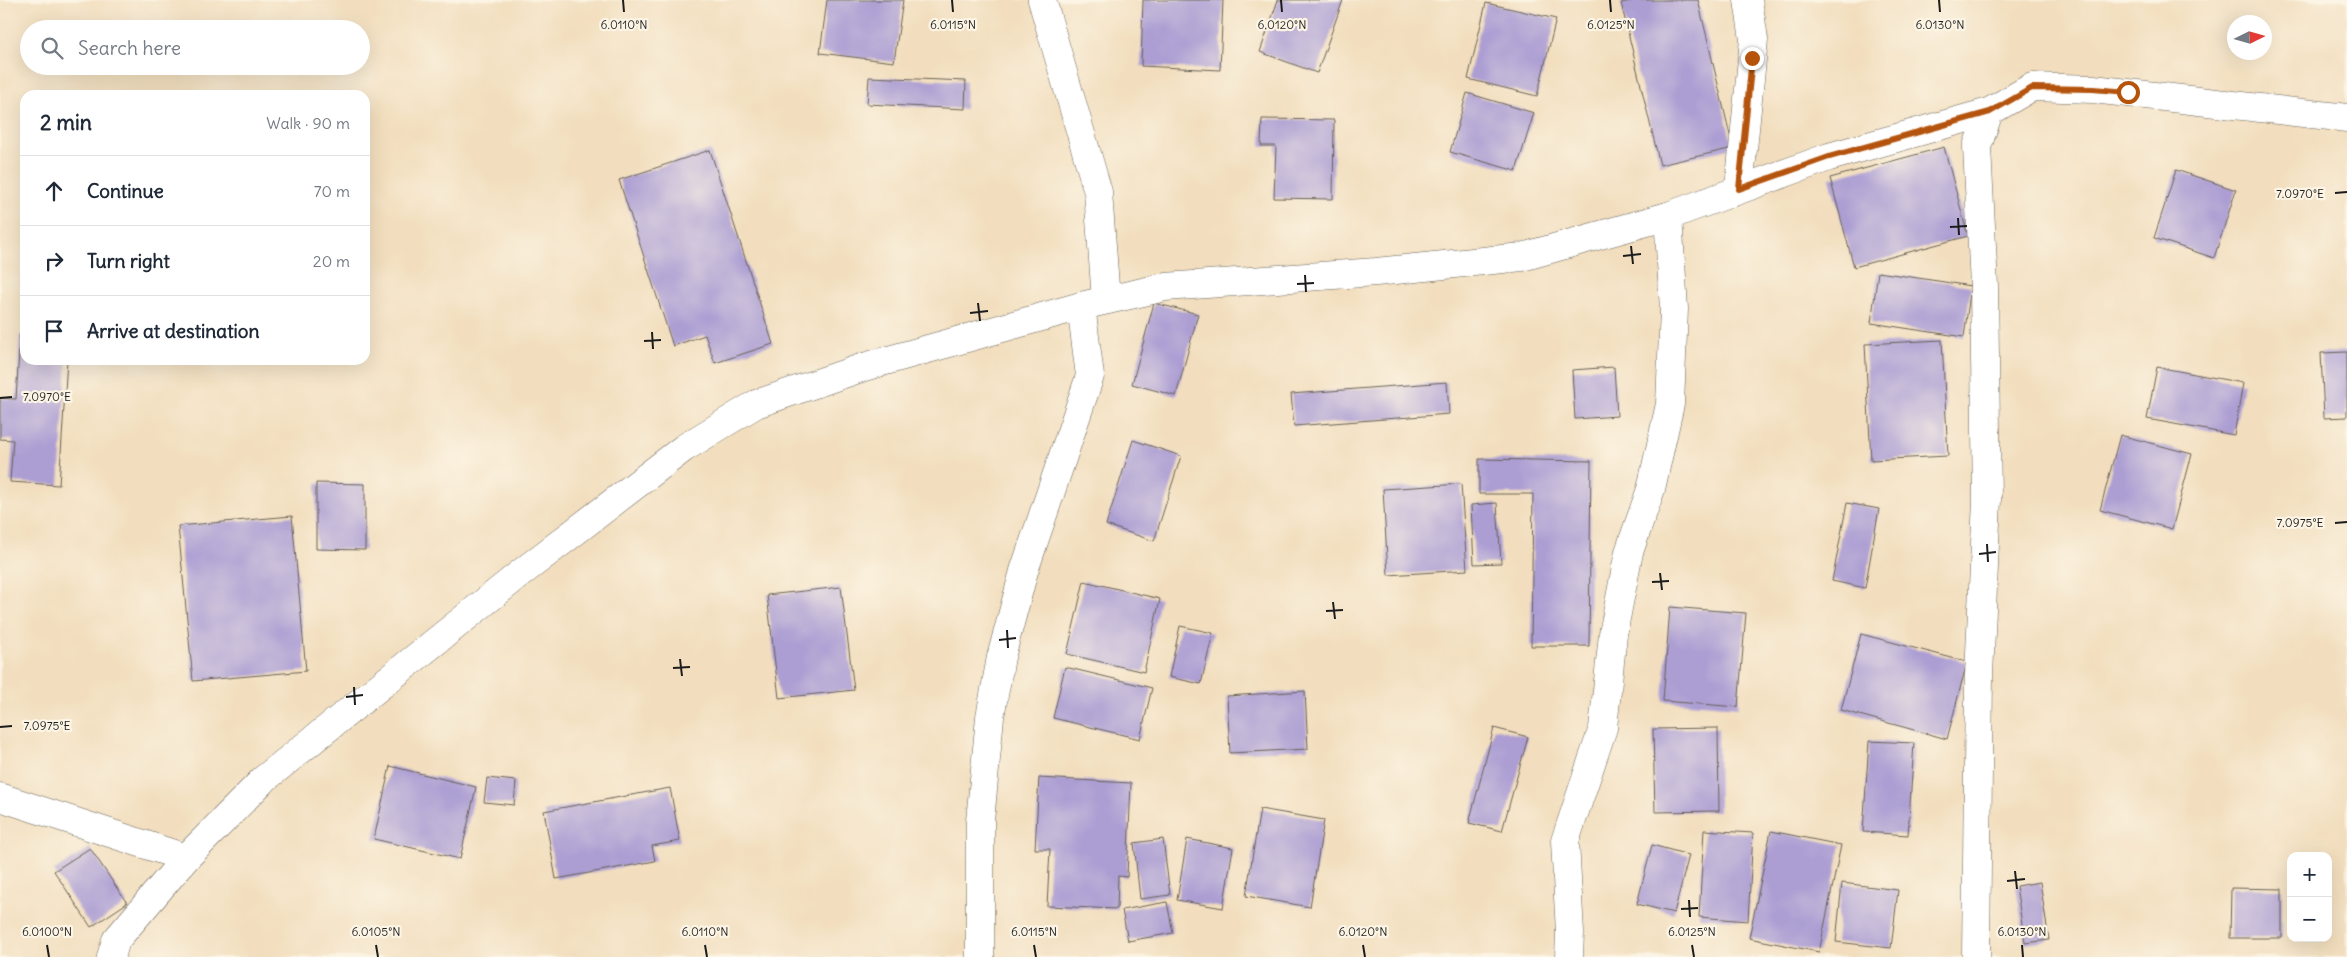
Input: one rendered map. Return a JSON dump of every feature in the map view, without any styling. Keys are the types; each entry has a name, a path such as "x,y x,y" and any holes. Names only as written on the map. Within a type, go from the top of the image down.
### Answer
{"street":[{"path":"980,957 980,821 990,717 1001,656 1024,571 1090,376 1098,192 1042,0"},
{"path":"1739,189 1754,39 1748,0"},
{"path":"111,957 116,940 186,858 270,774 521,573 684,448 756,404 864,368 1094,303 1164,287 1376,272 1522,256 1668,216 1829,157 1990,112 2032,88 2102,90 2347,118"},
{"path":"1976,957 1979,675 1987,500 1984,286 1977,147 1990,112"},
{"path":"1569,957 1570,933 1565,841 1603,728 1613,634 1628,552 1651,489 1670,404 1674,309 1668,216"},
{"path":"0,797 186,858"}],"building":[{"path":"827,0 903,0 894,62 820,53"},
{"path":"1143,0 1223,0 1220,70 1141,66"},
{"path":"1278,0 1343,0 1317,73 1260,52"},
{"path":"1636,0 1698,0 1733,148 1660,165 1621,3"},
{"path":"1486,3 1556,19 1537,96 1468,79"},
{"path":"869,77 966,81 965,109 867,104"},
{"path":"1467,93 1534,113 1516,171 1450,152"},
{"path":"1262,119 1334,120 1333,199 1274,198 1276,146 1261,146"},
{"path":"1944,147 1968,236 1854,267 1830,178"},
{"path":"710,150 773,344 715,363 705,335 673,346 619,180"},
{"path":"2176,170 2236,190 2214,258 2154,238"},
{"path":"1878,272 1971,286 1964,337 1871,323"},
{"path":"1154,303 1198,314 1176,396 1132,384"},
{"path":"20,335 20,365 67,365 59,485 10,482 13,440 0,439 0,398 16,399"},
{"path":"1942,340 1948,456 1871,460 1865,344"},
{"path":"2347,352 2347,417 2324,418 2321,353"},
{"path":"1614,367 1617,416 1575,419 1572,370"},
{"path":"2157,367 2243,383 2234,435 2147,419"},
{"path":"1447,382 1449,414 1294,426 1291,394"},
{"path":"2120,435 2192,454 2172,529 2100,510"},
{"path":"1133,440 1181,456 1154,541 1106,525"},
{"path":"1479,459 1591,461 1589,646 1531,646 1533,494 1479,494"},
{"path":"316,483 365,484 365,550 316,549"},
{"path":"1461,484 1467,570 1388,575 1383,489"},
{"path":"1497,503 1501,563 1474,564 1471,505"},
{"path":"1847,503 1879,509 1865,588 1832,581"},
{"path":"292,516 306,671 193,681 178,526"},
{"path":"1084,581 1160,599 1144,672 1067,654"},
{"path":"841,587 854,690 779,698 767,595"},
{"path":"1670,607 1746,613 1738,707 1663,701"},
{"path":"1180,626 1213,633 1201,684 1169,677"},
{"path":"1861,634 1967,662 1947,739 1841,710"},
{"path":"1065,667 1152,688 1140,739 1053,718"},
{"path":"1305,691 1308,749 1230,753 1227,696"},
{"path":"1494,728 1528,737 1502,831 1469,823"},
{"path":"1718,728 1719,811 1655,812 1653,729"},
{"path":"1869,741 1914,743 1908,835 1863,832"},
{"path":"390,766 476,787 460,859 374,839"},
{"path":"487,778 516,781 514,805 484,802"},
{"path":"1039,778 1131,783 1127,877 1118,876 1117,909 1047,906 1050,849 1035,849"},
{"path":"670,788 680,841 652,846 655,861 556,879 544,811"},
{"path":"1260,809 1324,820 1310,907 1246,896"},
{"path":"1704,830 1753,833 1748,921 1699,917"},
{"path":"1771,831 1841,845 1819,952 1749,938"},
{"path":"1163,839 1170,895 1140,899 1134,843"},
{"path":"1187,839 1233,848 1223,908 1177,900"},
{"path":"1652,845 1689,855 1674,913 1637,904"},
{"path":"90,848 127,903 91,927 54,871"},
{"path":"2040,882 2049,940 2025,943 2016,886"},
{"path":"1842,883 1898,890 1891,948 1836,942"},
{"path":"2231,888 2282,889 2282,938 2230,938"},
{"path":"1167,902 1173,933 1128,941 1122,910"}],"route":[{"path":"1752,58 1739,189 1829,157 1990,112 2032,88 2093,89 2128,92"}]}
